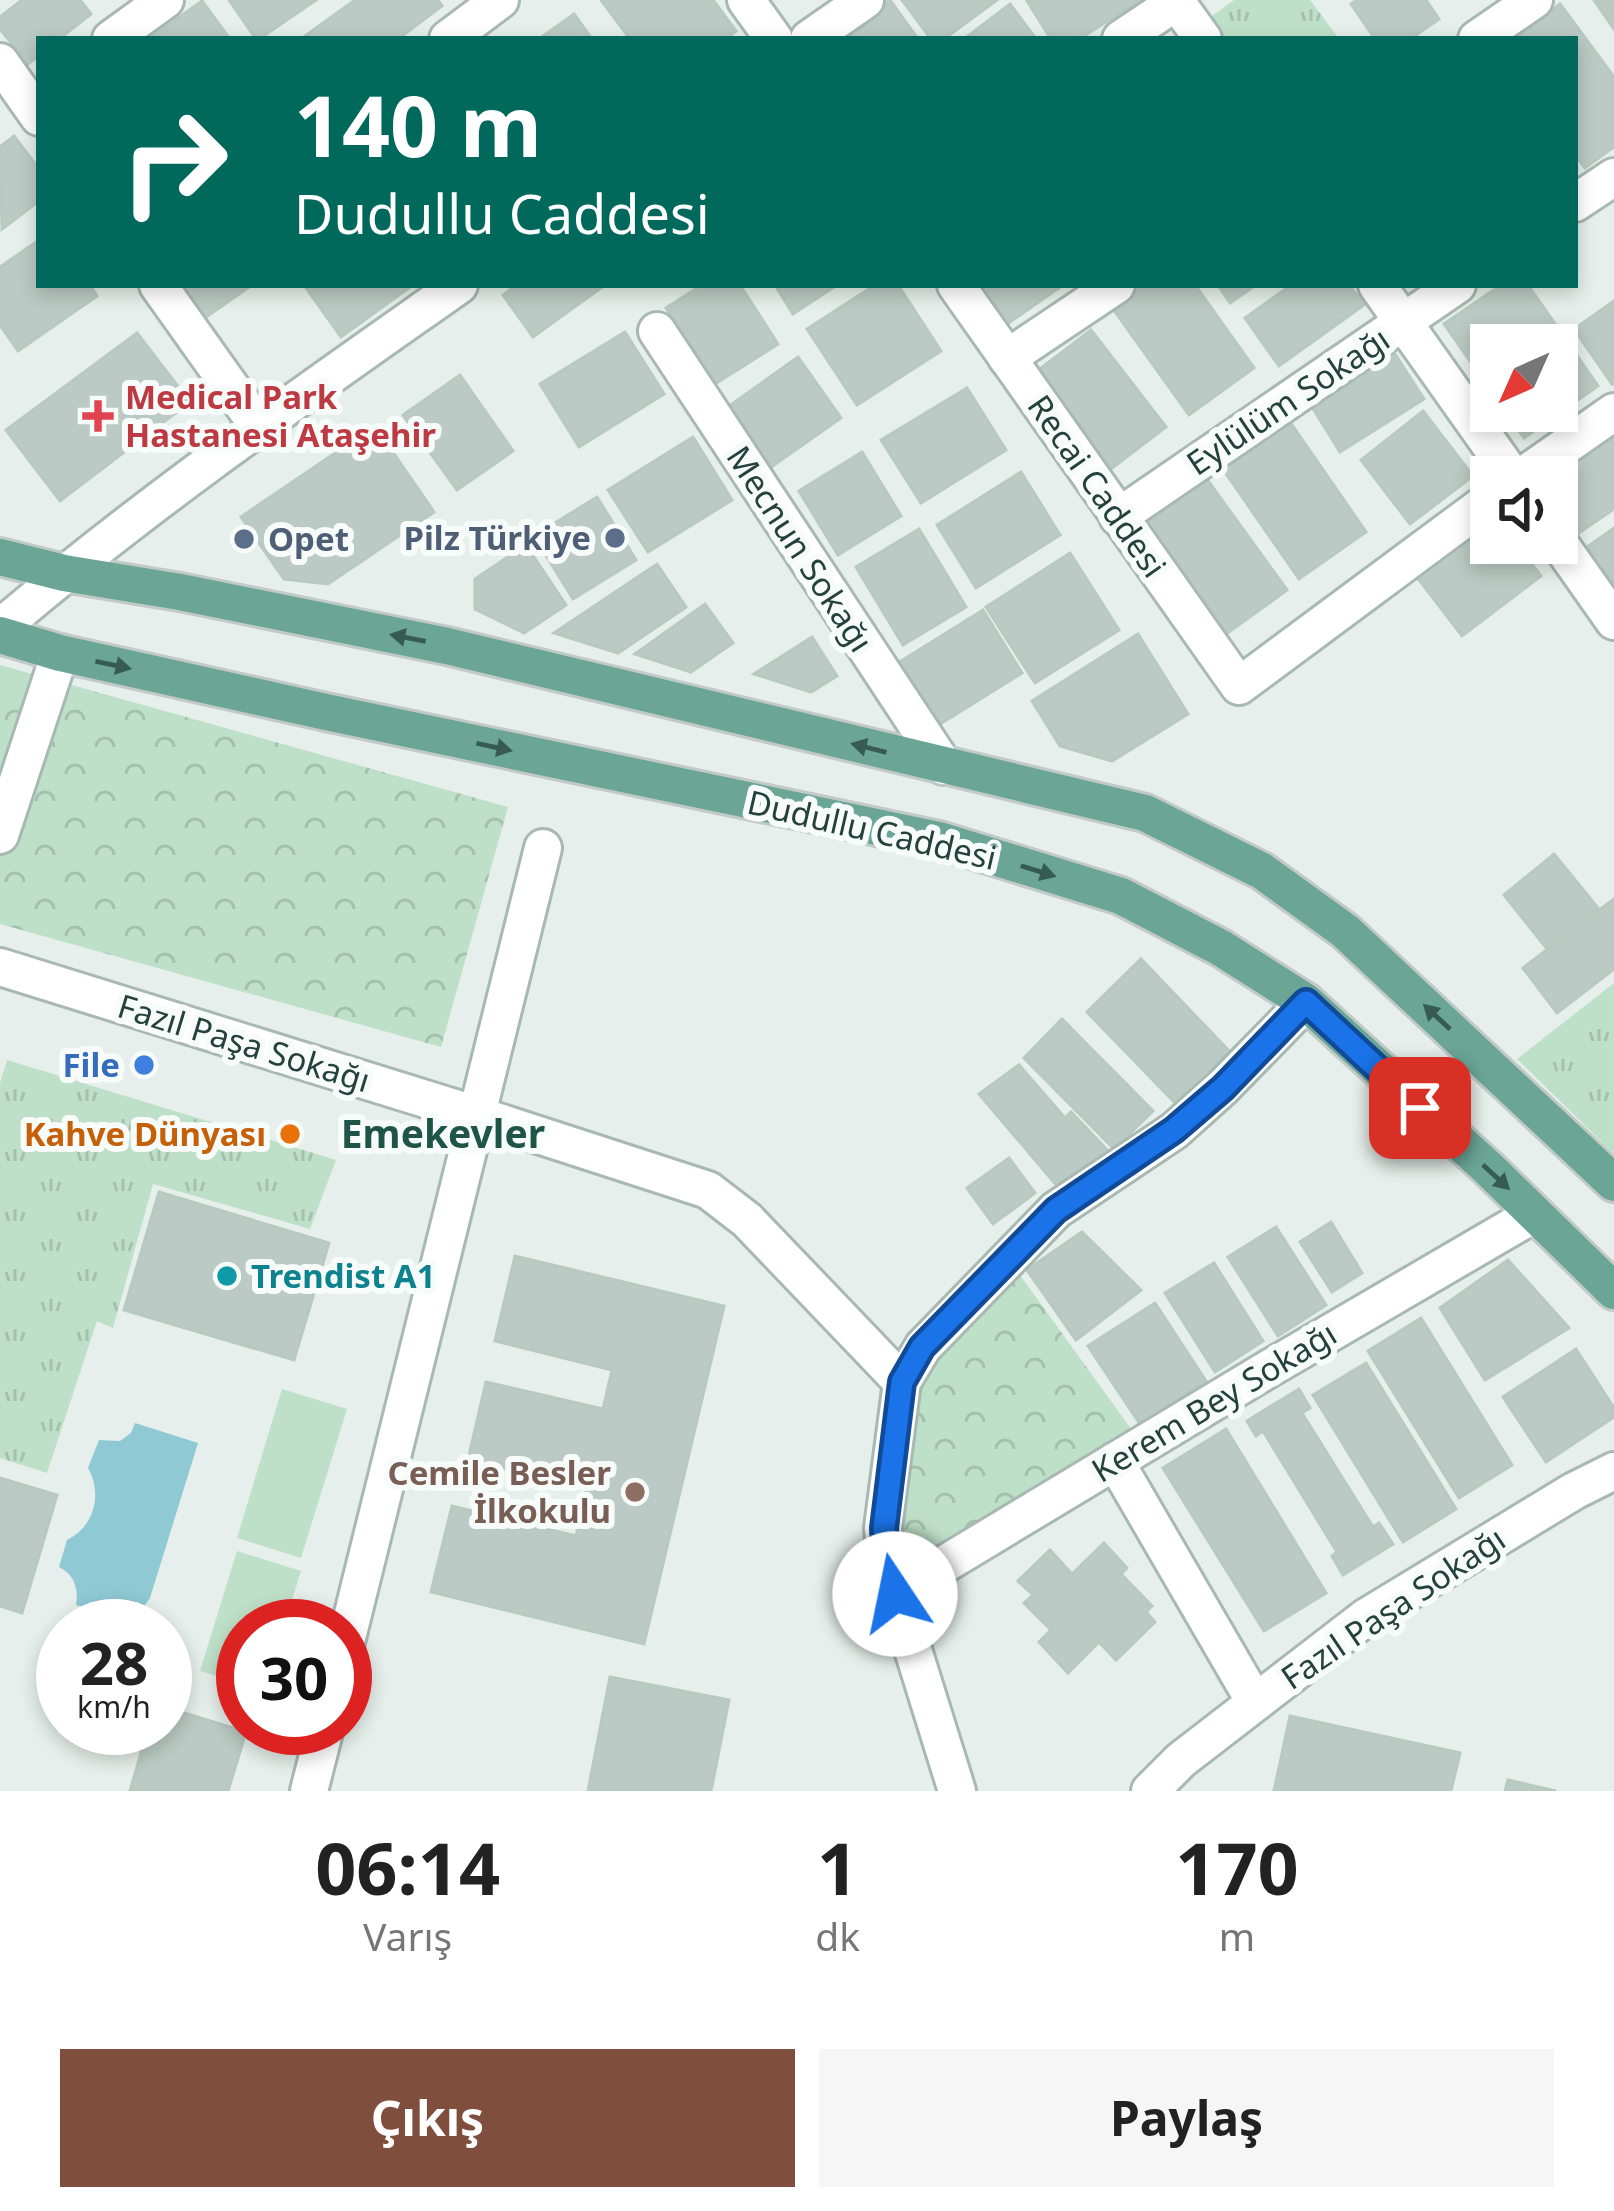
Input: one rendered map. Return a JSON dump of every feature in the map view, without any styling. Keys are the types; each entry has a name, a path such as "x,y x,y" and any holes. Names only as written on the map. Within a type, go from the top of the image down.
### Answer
{"main road":[{"path":"0,557 447,646 1145,813 1262,871 1345,931 1614,1183"},
{"name":"Dudullu Caddesi","path":"0,632 60,653 348,717 939,840 1120,896 1221,947 1306,1002 1614,1291"}],"street":[{"path":"115,36 165,0"},
{"path":"452,36 500,0"},
{"path":"746,0 772,36"},
{"path":"812,36 865,0"},
{"path":"1481,36 1534,0"},
{"path":"1125,36 1177,1 1201,36"},
{"path":"0,62 26,106"},
{"path":"1578,201 1614,176"},
{"path":"160,288 260,427"},
{"path":"0,632 64,573 455,288"},
{"name":"Recai Caddesi","path":"958,288 1239,686 1470,515"},
{"path":"1007,358 1112,288"},
{"path":"1379,288 1502,456"},
{"name":"Eylülüm Sokağı","path":"1118,517 1453,288"},
{"name":"Mecnun Sokağı","path":"657,331 944,766"},
{"path":"1548,456 1614,412"},
{"path":"1574,564 1614,621"},
{"path":"0,835 60,653"},
{"path":"357,1599 543,848"},
{"name":"Fazıl Paşa Sokağı","path":"0,967 708,1190 747,1220 902,1382"},
{"path":"957,1791 886,1563 884,1528 902,1382 922,1347 1056,1210 1174,1130 1223,1088 1306,1002"},
{"name":"Kerem Bey Sokağı","path":"895,1594 1534,1214"},
{"path":"1115,1461 1255,1702"},
{"name":"Fazıl Paşa Sokağı","path":"1150,1791 1181,1760 1365,1618 1614,1471"},
{"path":"309,1791 318,1755"}],"green space":[{"path":"1234,0 1310,0 1337,36 1216,36 1205,21"},
{"path":"0,665 508,807 441,1047 0,924"},
{"path":"1614,983 1614,1154 1517,1059"},
{"path":"7,1060 336,1160 310,1229 153,1184 113,1328 97,1321 47,1473 0,1458 0,1083"},
{"path":"1015,1268 1134,1433 908,1574 895,1505 904,1422 935,1357"},
{"path":"282,1389 347,1409 301,1558 237,1538"},
{"path":"237,1551 301,1571 292,1599 222,1599"},
{"path":"216,1619 216,1676 200,1671"}],"water":[{"path":"135,1423 198,1443 150,1598 76,1599 74,1583 59,1567 67,1540 84,1527 93,1509 95,1488 88,1468 99,1440 120,1441"}],"building":[{"path":"22,0 80,0 91,14 63,36 36,36 36,57 28,64 0,29 0,17"},
{"path":"229,0 316,0 263,36 254,36"},
{"path":"355,0 438,0 442,6 402,36 305,36"},
{"path":"601,0 713,0 736,31 730,36 628,36"},
{"path":"890,0 916,36 838,36"},
{"path":"902,0 997,0 948,36 929,36"},
{"path":"1141,0 1084,36 1049,36 1027,1"},
{"path":"1357,0 1426,0 1439,19 1414,36 1373,36 1351,4"},
{"path":"1594,0 1614,0 1614,29"},
{"path":"202,1 228,36 153,36"},
{"path":"1010,4 1034,36 968,36"},
{"path":"1560,4 1614,77 1614,147 1585,168 1578,159 1578,36 1516,36"},
{"path":"574,14 590,36 543,36"},
{"path":"14,136 36,165 36,203 2,229 0,147"},
{"path":"36,242 36,288 92,288 97,296 18,351 0,325 0,267"},
{"path":"175,288 248,288 199,322"},
{"path":"306,288 409,288 341,337"},
{"path":"512,288 601,288 533,337 503,295"},
{"path":"697,288 742,288 778,344 715,384 666,308"},
{"path":"777,288 832,288 793,314"},
{"path":"870,288 900,288 941,351 857,405 807,329"},
{"path":"971,288 1059,288 1000,329"},
{"path":"1137,288 1197,288 1254,368 1189,415 1111,306"},
{"path":"1220,288 1252,288 1230,303"},
{"path":"1287,288 1351,288 1364,305 1279,366 1245,318"},
{"path":"1497,288 1530,288 1555,324 1470,324 1470,361 1444,324"},
{"path":"1614,301 1614,383 1578,335 1578,326"},
{"path":"1091,330 1166,427 1107,472 1032,375"},
{"path":"625,332 664,394 579,447 540,384"},
{"name":"Medical Park Hastanesi Ataşehir","path":"137,333 190,402 60,501 6,430"},
{"path":"1395,354 1424,399 1340,452 1312,407"},
{"path":"798,357 841,418 767,470 725,409"},
{"path":"1578,357 1598,386 1578,400"},
{"path":"460,375 513,451 457,490 403,415"},
{"path":"967,388 1006,450 921,503 881,440"},
{"path":"1423,411 1470,478 1410,524 1361,460"},
{"path":"1288,419 1366,532 1299,579 1220,465"},
{"path":"375,426 434,512 328,584 284,579 241,517"},
{"path":"1614,435 1614,509 1579,533 1578,532 1578,460"},
{"path":"693,437 732,500 648,552 608,490"},
{"path":"862,452 901,516 838,555 799,491"},
{"path":"1021,472 1060,535 976,588 937,525"},
{"path":"1206,478 1287,590 1222,637 1141,525"},
{"path":"597,497 636,560 573,599 534,536"},
{"path":"1614,528 1614,586 1587,547"},
{"path":"919,529 966,607 903,645 856,567"},
{"path":"1470,537 1470,564 1532,564 1541,576 1462,636 1417,577"},
{"path":"526,545 566,605 524,633 475,609 475,579"},
{"path":"1070,553 1119,630 1035,683 986,607"},
{"path":"657,564 686,607 618,653 554,633"},
{"path":"705,604 733,643 691,672 635,654"},
{"path":"983,610 1022,673 937,726 898,663"},
{"path":"1138,634 1188,714 1112,761 1060,746 1032,701"},
{"path":"812,637 837,676 811,692 754,674"},
{"path":"1554,854 1598,908 1547,949 1504,895"},
{"path":"1614,899 1614,969 1557,1013 1523,968"},
{"path":"1141,959 1231,1053 1177,1105 1087,1012"},
{"path":"1062,1019 1153,1111 1114,1149 1024,1058"},
{"path":"1019,1065 1065,1118 1071,1112 1109,1152 1058,1187 979,1094"},
{"path":"1009,1158 1035,1193 993,1224 967,1188"},
{"name":"Trendist A1","path":"159,1192 329,1243 294,1360 124,1310"},
{"path":"1331,1222 1362,1273 1332,1292 1300,1242"},
{"path":"1276,1227 1326,1305 1278,1336 1228,1257"},
{"path":"1082,1232 1141,1290 1076,1340 1027,1270"},
{"path":"515,1256 724,1306 644,1644 431,1592 452,1506 576,1536 587,1488 468,1460 486,1382 603,1409 612,1370 495,1341"},
{"path":"1508,1260 1569,1328 1485,1380 1440,1308"},
{"path":"1214,1263 1263,1341 1215,1372 1165,1293"},
{"path":"1155,1303 1206,1381 1140,1424 1088,1346"},
{"path":"1421,1318 1512,1465 1459,1498 1368,1351"},
{"path":"1576,1349 1614,1408 1614,1417 1546,1462 1503,1397"},
{"path":"1366,1363 1456,1509 1403,1542 1313,1395"},
{"path":"1299,1389 1310,1408 1302,1413 1373,1527 1379,1523 1393,1544 1343,1575 1332,1556 1337,1552 1263,1431 1256,1436 1247,1421"},
{"path":"1226,1429 1326,1593 1264,1631 1163,1468"},
{"path":"0,1478 57,1495 22,1613 0,1606"},
{"path":"1104,1543 1127,1568 1121,1574 1152,1606 1146,1612 1155,1622 1116,1660 1099,1642 1068,1673 1039,1642 1051,1630 1024,1603 1033,1595 1018,1581 1050,1550 1072,1574"},
{"path":"610,1677 729,1700 711,1791 588,1791"},
{"path":"192,1715 216,1723 216,1755 239,1755 228,1791 130,1791 140,1755 192,1755"},
{"path":"1290,1716 1460,1753 1451,1791 1274,1791"},
{"path":"1508,1780 1556,1791 1505,1791"}],"place":[{"name":"Medical Park Hastanesi Ataşehir","path":"98,416"},
{"name":"Pilz Türkiye","path":"615,538"},
{"name":"Opet","path":"244,539"},
{"name":"File","path":"144,1065"},
{"name":"Kahve Dünyası","path":"290,1134"},
{"name":"Trendist A1","path":"227,1276"},
{"name":"Cemile Besler İlkokulu","path":"635,1492"}],"district":[{"name":"Emekevler","path":"443,1134"}],"route":[{"path":"895,1594 886,1563 884,1528 902,1382 922,1347 1056,1210 1174,1130 1223,1088 1306,1002 1420,1108"}]}
